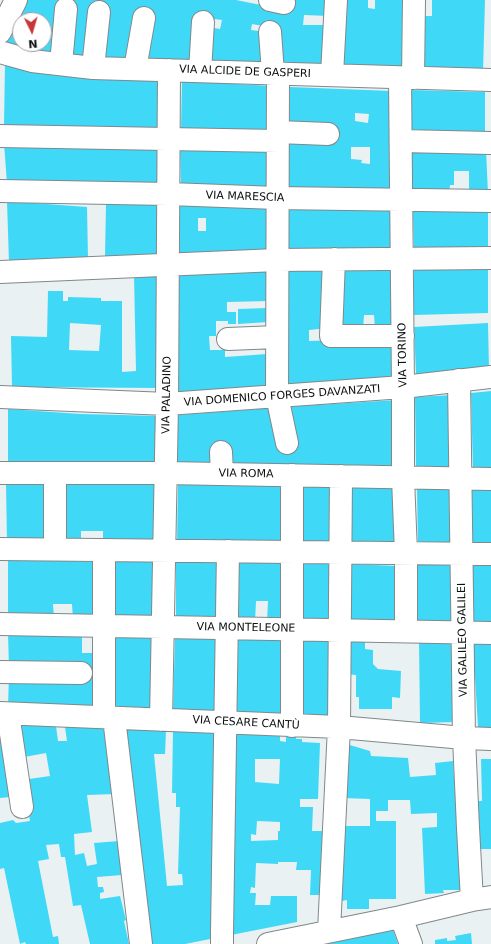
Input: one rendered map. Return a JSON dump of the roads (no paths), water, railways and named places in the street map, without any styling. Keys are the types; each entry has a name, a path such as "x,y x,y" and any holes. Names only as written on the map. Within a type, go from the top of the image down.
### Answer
{"street":[{"path":"0,32 16,0"},
{"path":"332,75 336,0"},
{"name":"VIA TORINO","path":"406,631 406,553 403,478 401,141 414,0"},
{"path":"61,64 66,9"},
{"path":"93,68 99,12"},
{"path":"136,69 144,18"},
{"path":"200,70 203,22"},
{"path":"270,32 275,73 278,137 277,396 287,443"},
{"name":"VIA ALCIDE DE GASPERI","path":"0,52 32,61 93,68 200,70 491,80"},
{"name":"VIA PALADINO","path":"161,720 167,404 169,70"},
{"path":"0,136 169,139 278,137 328,134"},
{"path":"401,141 491,142"},
{"name":"VIA MARESCIA","path":"0,191 169,194 277,198 491,201"},
{"path":"0,272 168,266 277,260 491,258"},
{"path":"334,260 331,336 403,336"},
{"path":"228,339 277,337"},
{"name":"VIA DOMENICO FORGES DAVANZATI","path":"0,397 167,404 403,387 491,377"},
{"name":"VIA GALILEO GALILEI","path":"459,380 464,738 468,828 482,899"},
{"path":"221,452 222,474"},
{"name":"VIA ROMA","path":"0,473 166,473 491,479"},
{"path":"55,473 55,537"},
{"path":"292,475 292,726"},
{"path":"318,937 339,727 341,476"},
{"path":"0,549 491,554"},
{"path":"104,550 104,626 109,718 141,944"},
{"path":"222,944 228,551"},
{"name":"VIA MONTELEONE","path":"0,624 491,633"},
{"path":"0,672 81,673"},
{"path":"4,713 22,807"},
{"name":"VIA CESARE CANTÙ","path":"4,713 339,727 491,739"},
{"path":"268,944 318,937 482,899"},
{"path":"401,917 411,944"}]}
